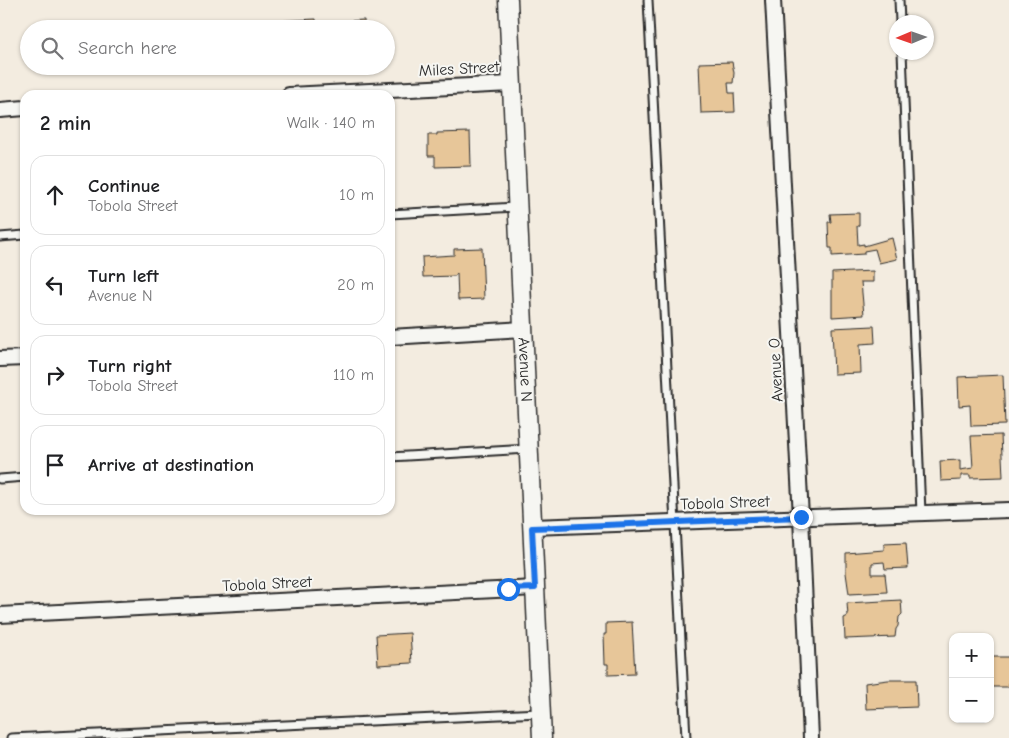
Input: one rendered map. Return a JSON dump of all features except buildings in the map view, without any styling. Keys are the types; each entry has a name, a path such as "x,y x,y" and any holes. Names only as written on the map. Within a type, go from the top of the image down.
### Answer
{"street":[{"name":"Avenue N","path":"508,0 542,738"},
{"name":"Avenue O","path":"773,0 811,738"},
{"name":"Miles Street","path":"390,90 512,84"},
{"path":"0,110 20,108"},
{"path":"395,337 523,329"},
{"path":"0,359 20,358"},
{"name":"Tobola Street","path":"532,528 1009,510"},
{"name":"Tobola Street","path":"0,615 535,588"}],"lane":[{"path":"648,0 686,738"},
{"path":"900,0 900,15"},
{"path":"902,60 921,513"},
{"path":"395,214 518,207"},
{"path":"0,237 20,235"},
{"path":"395,456 529,449"},
{"path":"0,479 20,477"},
{"path":"11,738 541,713"}],"route":[{"path":"508,589 535,588 532,528 801,517"}]}
